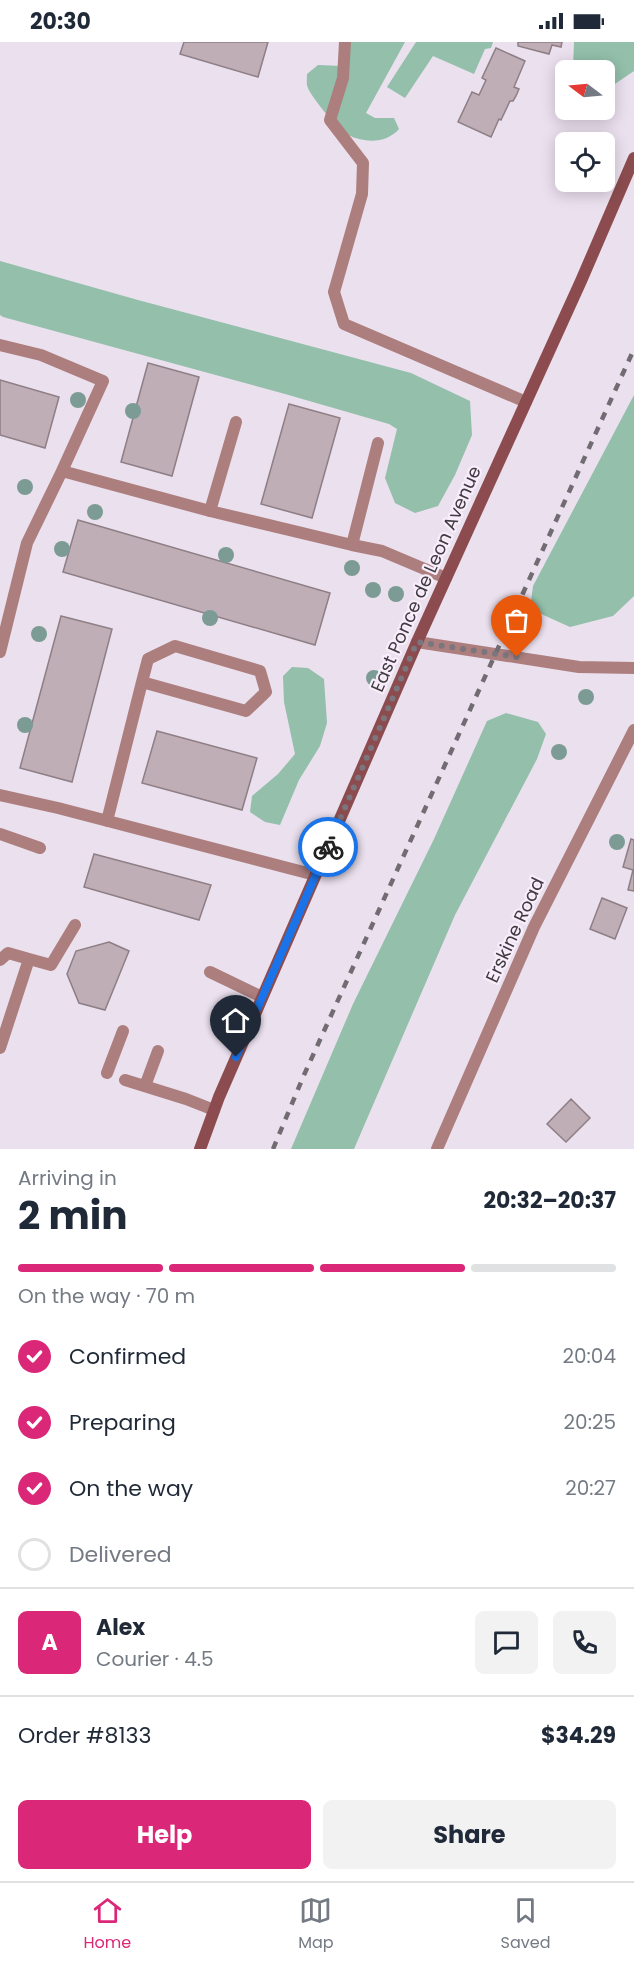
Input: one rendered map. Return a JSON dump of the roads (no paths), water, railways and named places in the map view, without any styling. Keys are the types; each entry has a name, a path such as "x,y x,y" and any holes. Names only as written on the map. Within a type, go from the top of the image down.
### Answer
{"main road":[{"name":"East Ponce de Leon Avenue","path":"200,1149 262,997 417,642 634,158"}],"street":[{"path":"345,42 343,78 330,120 363,163 362,194 334,291 344,324 526,402"},
{"path":"0,345 41,355 103,381 27,543 0,652"},
{"path":"210,511 236,422"},
{"path":"352,545 378,443"},
{"path":"62,471 210,511 382,551 446,578"},
{"path":"417,642 579,667 634,668"},
{"path":"107,821 142,682 148,659 175,646 260,671 266,692 246,711 142,682"},
{"name":"Erskine Road","path":"437,1149 534,927 634,730"},
{"path":"0,795 315,875"},
{"path":"0,834 40,848"},
{"path":"0,960 8,953 51,965 75,925"},
{"path":"0,1048 29,959"},
{"path":"210,972 262,997"},
{"path":"107,1073 123,1031"},
{"path":"145,1086 158,1051"},
{"path":"125,1080 214,1110"}],"railway":[{"path":"273,1149 304,1075 634,349"}]}
